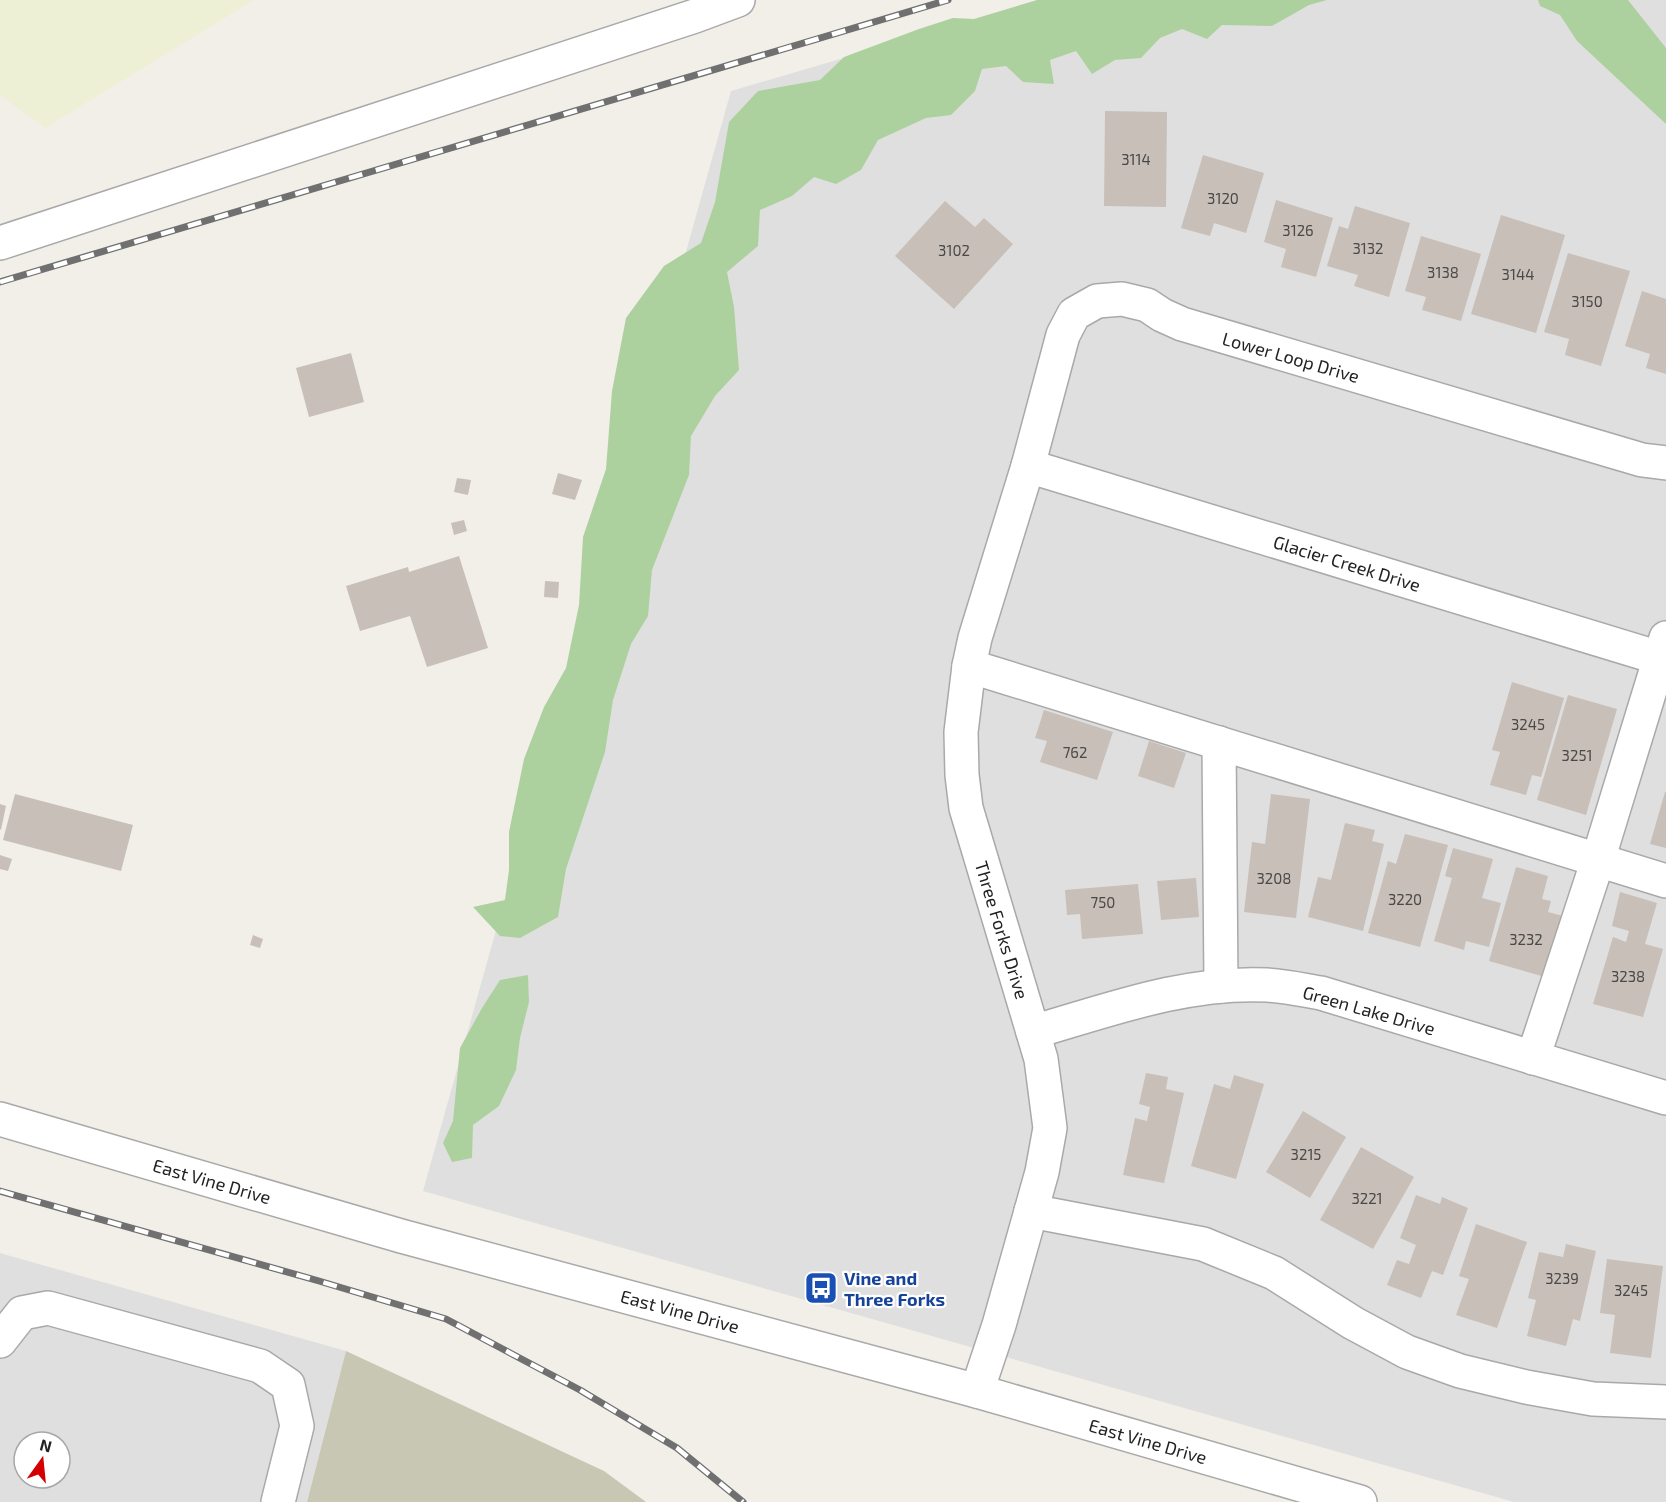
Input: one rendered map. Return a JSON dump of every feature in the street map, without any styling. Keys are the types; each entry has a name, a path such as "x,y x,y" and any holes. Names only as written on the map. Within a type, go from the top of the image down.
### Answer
{"street":[{"path":"0,243 738,0"},
{"name":"Lower Loop Drive","path":"1028,466 1063,335 1074,314 1097,302 1122,299 1147,304 1162,315 1182,324 1642,460 1666,463"},
{"name":"Glacier Creek Drive","path":"1028,466 1664,652"},
{"name":"Three Forks Drive","path":"977,1391 999,1325 1042,1172 1050,1128 1041,1059 966,808 962,775 962,732 969,666 975,638 1028,466"},
{"path":"1533,1058 1664,652"},
{"path":"969,666 1666,880"},
{"path":"1219,743 1221,986"},
{"name":"Green Lake Drive","path":"1033,1032 1169,992 1221,986 1268,985 1322,993 1666,1098"},
{"name":"East Vine Drive","path":"0,1119 401,1236 977,1391 1360,1502"},
{"path":"1031,1210 1203,1244 1274,1273 1353,1323 1407,1352 1460,1371 1526,1387 1593,1399 1666,1402"},
{"path":"0,1341 22,1313 48,1308 260,1366 288,1385 297,1426 278,1502"}],"shaded area":[{"path":"0,0 254,0 45,128 0,95"},
{"path":"1041,0 1666,0 1666,1502 1514,1502 423,1191 731,91"},
{"path":"0,1253 346,1351 307,1502 0,1502"},
{"path":"346,1351 604,1471 646,1502 307,1502"}],"green space":[{"path":"1037,0 1327,0 1309,5 1272,26 1222,25 1207,39 1182,29 1160,38 1141,58 1115,60 1092,74 1076,51 1050,60 1054,84 1023,82 1006,66 982,69 975,91 951,115 926,118 878,140 861,170 836,184 814,177 792,196 760,210 758,246 727,272 734,307 739,370 715,396 691,436 689,475 652,570 648,616 631,644 613,700 605,752 566,869 558,917 520,938 500,936 473,907 505,900 509,870 509,832 524,759 544,707 566,668 579,605 583,537 606,469 612,391 626,318 664,266 701,243 715,202 729,122 758,91 820,80 844,57 919,29 953,18 974,19"},
{"path":"1538,0 1628,0 1666,48 1666,124 1577,41 1560,15 1540,6"},
{"path":"528,975 529,1002 520,1038 516,1070 499,1106 473,1125 472,1158 452,1162 443,1143 453,1121 460,1048 500,980"}],"building":[{"path":"1105,111 1167,112 1166,207 1104,206"},
{"path":"1203,155 1264,173 1246,233 1214,223 1210,236 1181,228"},
{"path":"1276,200 1333,218 1316,277 1281,267 1286,249 1264,242"},
{"path":"945,201 975,227 984,218 1013,244 954,309 895,256"},
{"path":"1355,206 1410,223 1389,297 1354,286 1358,275 1327,266 1339,226 1348,229"},
{"path":"1501,215 1565,235 1536,333 1471,314"},
{"path":"1421,236 1481,254 1461,321 1422,310 1426,297 1405,291"},
{"path":"1568,253 1630,271 1601,366 1565,355 1569,339 1544,332"},
{"path":"1642,291 1666,299 1666,374 1646,368 1650,354 1625,346"},
{"path":"351,353 364,402 309,417 296,368"},
{"path":"558,473 582,480 575,500 552,494"},
{"path":"457,478 471,480 468,495 454,492"},
{"path":"464,520 467,531 454,535 451,523"},
{"path":"459,556 488,648 427,667 410,616 360,631 346,586 408,567 409,572"},
{"path":"545,581 559,582 558,598 544,597"},
{"path":"1512,682 1564,698 1541,777 1532,775 1526,795 1490,785 1500,752 1492,750"},
{"path":"1568,695 1617,709 1586,815 1537,800"},
{"path":"1044,710 1113,732 1097,780 1040,762 1047,741 1035,738"},
{"path":"1149,741 1186,753 1174,788 1138,776"},
{"path":"1666,792 1666,848 1650,844"},
{"path":"15,794 133,825 121,871 3,840"},
{"path":"1271,794 1310,799 1296,918 1244,912 1252,842 1265,844"},
{"path":"0,804 6,806 1,830 0,829"},
{"path":"1345,823 1375,830 1372,841 1384,844 1363,931 1308,917 1318,877 1331,880"},
{"path":"1405,834 1448,845 1420,947 1368,933 1388,861 1396,864"},
{"path":"1453,848 1493,859 1482,898 1501,903 1489,947 1466,941 1464,950 1434,941 1452,878 1445,876"},
{"path":"0,855 12,859 8,871 0,869"},
{"path":"1516,867 1548,876 1542,899 1551,901 1548,912 1563,916 1545,977 1489,961"},
{"path":"1196,878 1199,917 1161,920 1157,881"},
{"path":"1138,884 1143,934 1082,939 1080,914 1067,915 1065,890"},
{"path":"1620,892 1657,903 1645,944 1663,949 1643,1017 1593,1004 1613,937 1626,942 1629,931 1612,926"},
{"path":"253,935 263,939 260,948 250,945"},
{"path":"1146,1073 1168,1077 1166,1089 1184,1093 1164,1183 1123,1175 1135,1118 1147,1121 1150,1107 1139,1104"},
{"path":"1234,1075 1264,1084 1236,1179 1191,1166 1214,1084 1230,1089"},
{"path":"1303,1111 1346,1137 1310,1198 1266,1172"},
{"path":"1361,1147 1414,1177 1373,1249 1320,1220"},
{"path":"1416,1195 1440,1204 1442,1197 1468,1208 1443,1275 1432,1271 1421,1298 1387,1285 1397,1260 1409,1264 1416,1245 1400,1238"},
{"path":"1476,1224 1527,1242 1497,1328 1456,1315 1469,1279 1459,1276"},
{"path":"1566,1244 1596,1251 1580,1321 1573,1319 1566,1346 1527,1336 1536,1300 1528,1298 1539,1252 1563,1257"},
{"path":"1607,1259 1663,1266 1651,1358 1610,1353 1615,1315 1600,1313"}],"railway":[{"path":"0,282 948,0"},
{"path":"0,1191 446,1319 580,1390 677,1448 743,1502"}],"place":[{"name":"Vine and Three Forks","path":"821,1288"}]}
